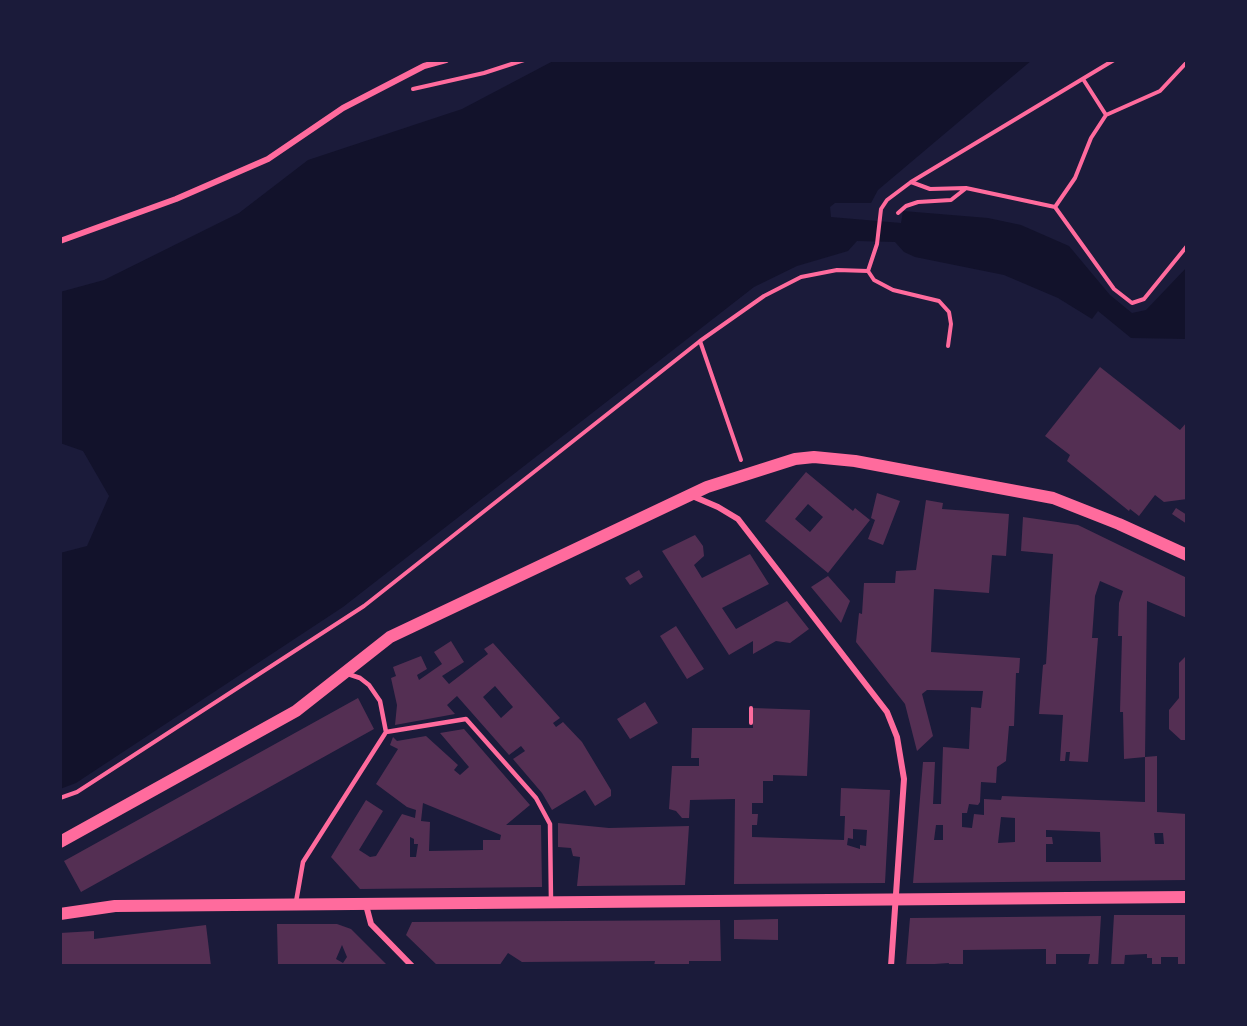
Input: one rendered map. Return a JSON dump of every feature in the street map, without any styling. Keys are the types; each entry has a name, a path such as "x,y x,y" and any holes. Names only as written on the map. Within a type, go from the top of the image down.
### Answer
{"main road":[{"path":"60,842 296,711 390,637 721,481 795,459 814,457 855,461 1053,498 1119,524 1187,555"},
{"path":"60,914 115,906 1187,897"}],"street":[{"path":"60,241 176,199 268,159 344,108 384,85 424,66 446,60"},
{"path":"690,495 738,519 886,712 897,737 904,779 891,966"},
{"path":"366,905 370,924 412,966"}],"lane":[{"path":"295,905 303,862 386,732 380,701 369,685 360,678 343,673"},
{"path":"386,732 466,719 536,798 550,824 551,904"}],"path":[{"path":"384,85 397,90 418,89 484,73 524,60"},
{"path":"868,271 877,244 881,209 887,200 911,182 1114,60"},
{"path":"1055,207 1075,178 1091,138 1106,115 1160,91 1187,62"},
{"path":"1083,79 1106,115"},
{"path":"911,182 930,189 966,188 1055,207 1114,289 1132,303 1144,299 1187,246"},
{"path":"898,213 906,206 918,202 951,200 966,188"},
{"path":"60,798 77,792 364,606 700,342 764,296 801,277 837,270 868,271"},
{"path":"868,271 874,280 893,290 939,302 949,312 951,324 948,346"},
{"path":"700,342 743,465"},
{"path":"751,708 751,723"}],"shaded area":[{"path":"555,60 1032,60 878,190 871,203 835,203 830,207 831,217 901,223 903,211 988,218 1021,225 1069,246 1110,295 1132,313 1146,310 1187,267 1187,339 1131,338 1098,311 1092,319 1058,298 1004,275 915,257 904,252 895,242 857,241 848,251 797,266 754,287 343,607 76,783 60,789 60,553 87,546 109,496 83,451 60,443 60,292 104,280 239,213 308,160 462,109"}],"building":[{"path":"1100,367 1180,430 1187,422 1187,499 1164,502 1155,495 1139,516 1130,509 1129,511 1067,461 1070,455 1045,436"},
{"path":"806,472 853,511 855,508 870,520 828,573 765,521","holes":["808,504 823,517 810,532 795,519"]},
{"path":"877,493 900,501 883,545 868,539 875,520 871,518"},
{"path":"926,500 943,503 942,509 1009,514 1006,556 992,555 989,593 934,589 931,652 1020,658 1019,673 1016,673 1014,726 1009,726 1006,761 997,767 996,783 981,782 980,802 978,805 969,804 967,813 962,813 962,827 972,828 974,814 984,815 984,799 1001,800 1002,796 1145,802 1145,757 1157,756 1157,812 1187,814 1187,880 913,883 923,762 935,762 933,804 941,804 943,747 969,749 971,707 981,708 983,691 927,690 922,694 933,736 917,751 905,704 856,642 859,613 862,614 864,583 895,583 896,571 916,570","holes":["1001,817 1015,818 1015,842 998,843","936,825 943,825 943,840 934,840","1046,830 1100,832 1101,862 1046,862 1046,844 1053,844 1052,837 1046,837","1154,833 1163,833 1164,844 1155,844"]},
{"path":"1176,508 1187,515 1187,524 1172,514"},
{"path":"1023,517 1078,525 1187,578 1187,618 1147,601 1145,757 1124,759 1123,712 1120,712 1122,636 1118,636 1119,603 1123,591 1100,581 1095,596 1092,638 1098,638 1088,762 1069,761 1070,752 1066,752 1065,761 1060,761 1063,715 1039,714 1043,665 1046,664 1053,554 1021,551"},
{"path":"695,535 703,546 704,556 694,565 702,578 750,554 769,584 722,608 736,629 787,601 809,629 790,643 776,641 753,654 753,641 729,655 662,551"},
{"path":"639,570 643,577 630,585 625,578"},
{"path":"828,576 850,601 841,623 811,587"},
{"path":"676,626 704,669 687,679 660,636"},
{"path":"451,641 464,662 442,676 449,684 488,654 484,649 493,643 560,718 553,723 556,727 563,722 582,742 611,790 611,796 595,806 585,790 552,810 542,793 513,759 525,751 521,746 509,755 457,696 447,705 455,714 395,725 397,705 391,678 396,676 393,667 421,656 427,669 417,675 419,680 442,664 434,652","holes":["495,686 513,707 501,718 483,697"]},
{"path":"1187,655 1187,740 1181,740 1169,729 1169,710 1179,698 1179,663"},
{"path":"358,698 374,729 81,892 64,861"},
{"path":"645,702 658,723 630,739 617,719"},
{"path":"753,708 810,710 807,776 773,775 773,781 763,781 763,803 752,803 752,814 758,814 757,825 752,825 752,837 844,840 845,816 840,816 841,788 890,790 885,883 734,884 735,799 690,800 689,818 682,818 676,811 669,809 672,766 699,766 699,758 691,758 692,728 753,728","holes":["853,829 867,830 866,846 860,845 860,849 847,845 848,838 853,839"]},
{"path":"464,729 530,805 506,825 541,825 542,887 360,889 331,857 366,800 383,811 359,850 370,857 376,856 402,814 415,818 416,810 407,807 376,784 398,749 390,745 393,737 397,741 426,736 458,765 454,770 460,775 469,767 440,733","holes":["423,803 501,835 500,840 483,840 483,850 429,851 430,822 421,821","410,837 414,839 414,844 418,844 416,857 410,857"]},
{"path":"558,823 609,828 689,826 685,885 577,886 580,857 573,856 571,848 558,847"},
{"path":"1114,915 1187,915 1187,966 1178,966 1178,957 1161,957 1161,966 1152,966 1152,958 1147,958 1147,954 1125,955 1124,966 1111,966"},
{"path":"1101,916 1098,966 1088,966 1090,954 1056,954 1056,966 1046,966 1046,949 963,950 963,966 948,966 949,963 906,966 910,918"},
{"path":"778,919 778,940 734,939 734,920"},
{"path":"720,920 721,961 689,961 689,966 654,966 655,961 522,962 508,953 499,966 438,966 406,935 412,922"},
{"path":"277,924 337,924 351,929 388,966 278,966","holes":["342,945 347,957 343,963 336,959"]},
{"path":"206,925 211,966 60,966 60,933 94,931 94,939"}]}
